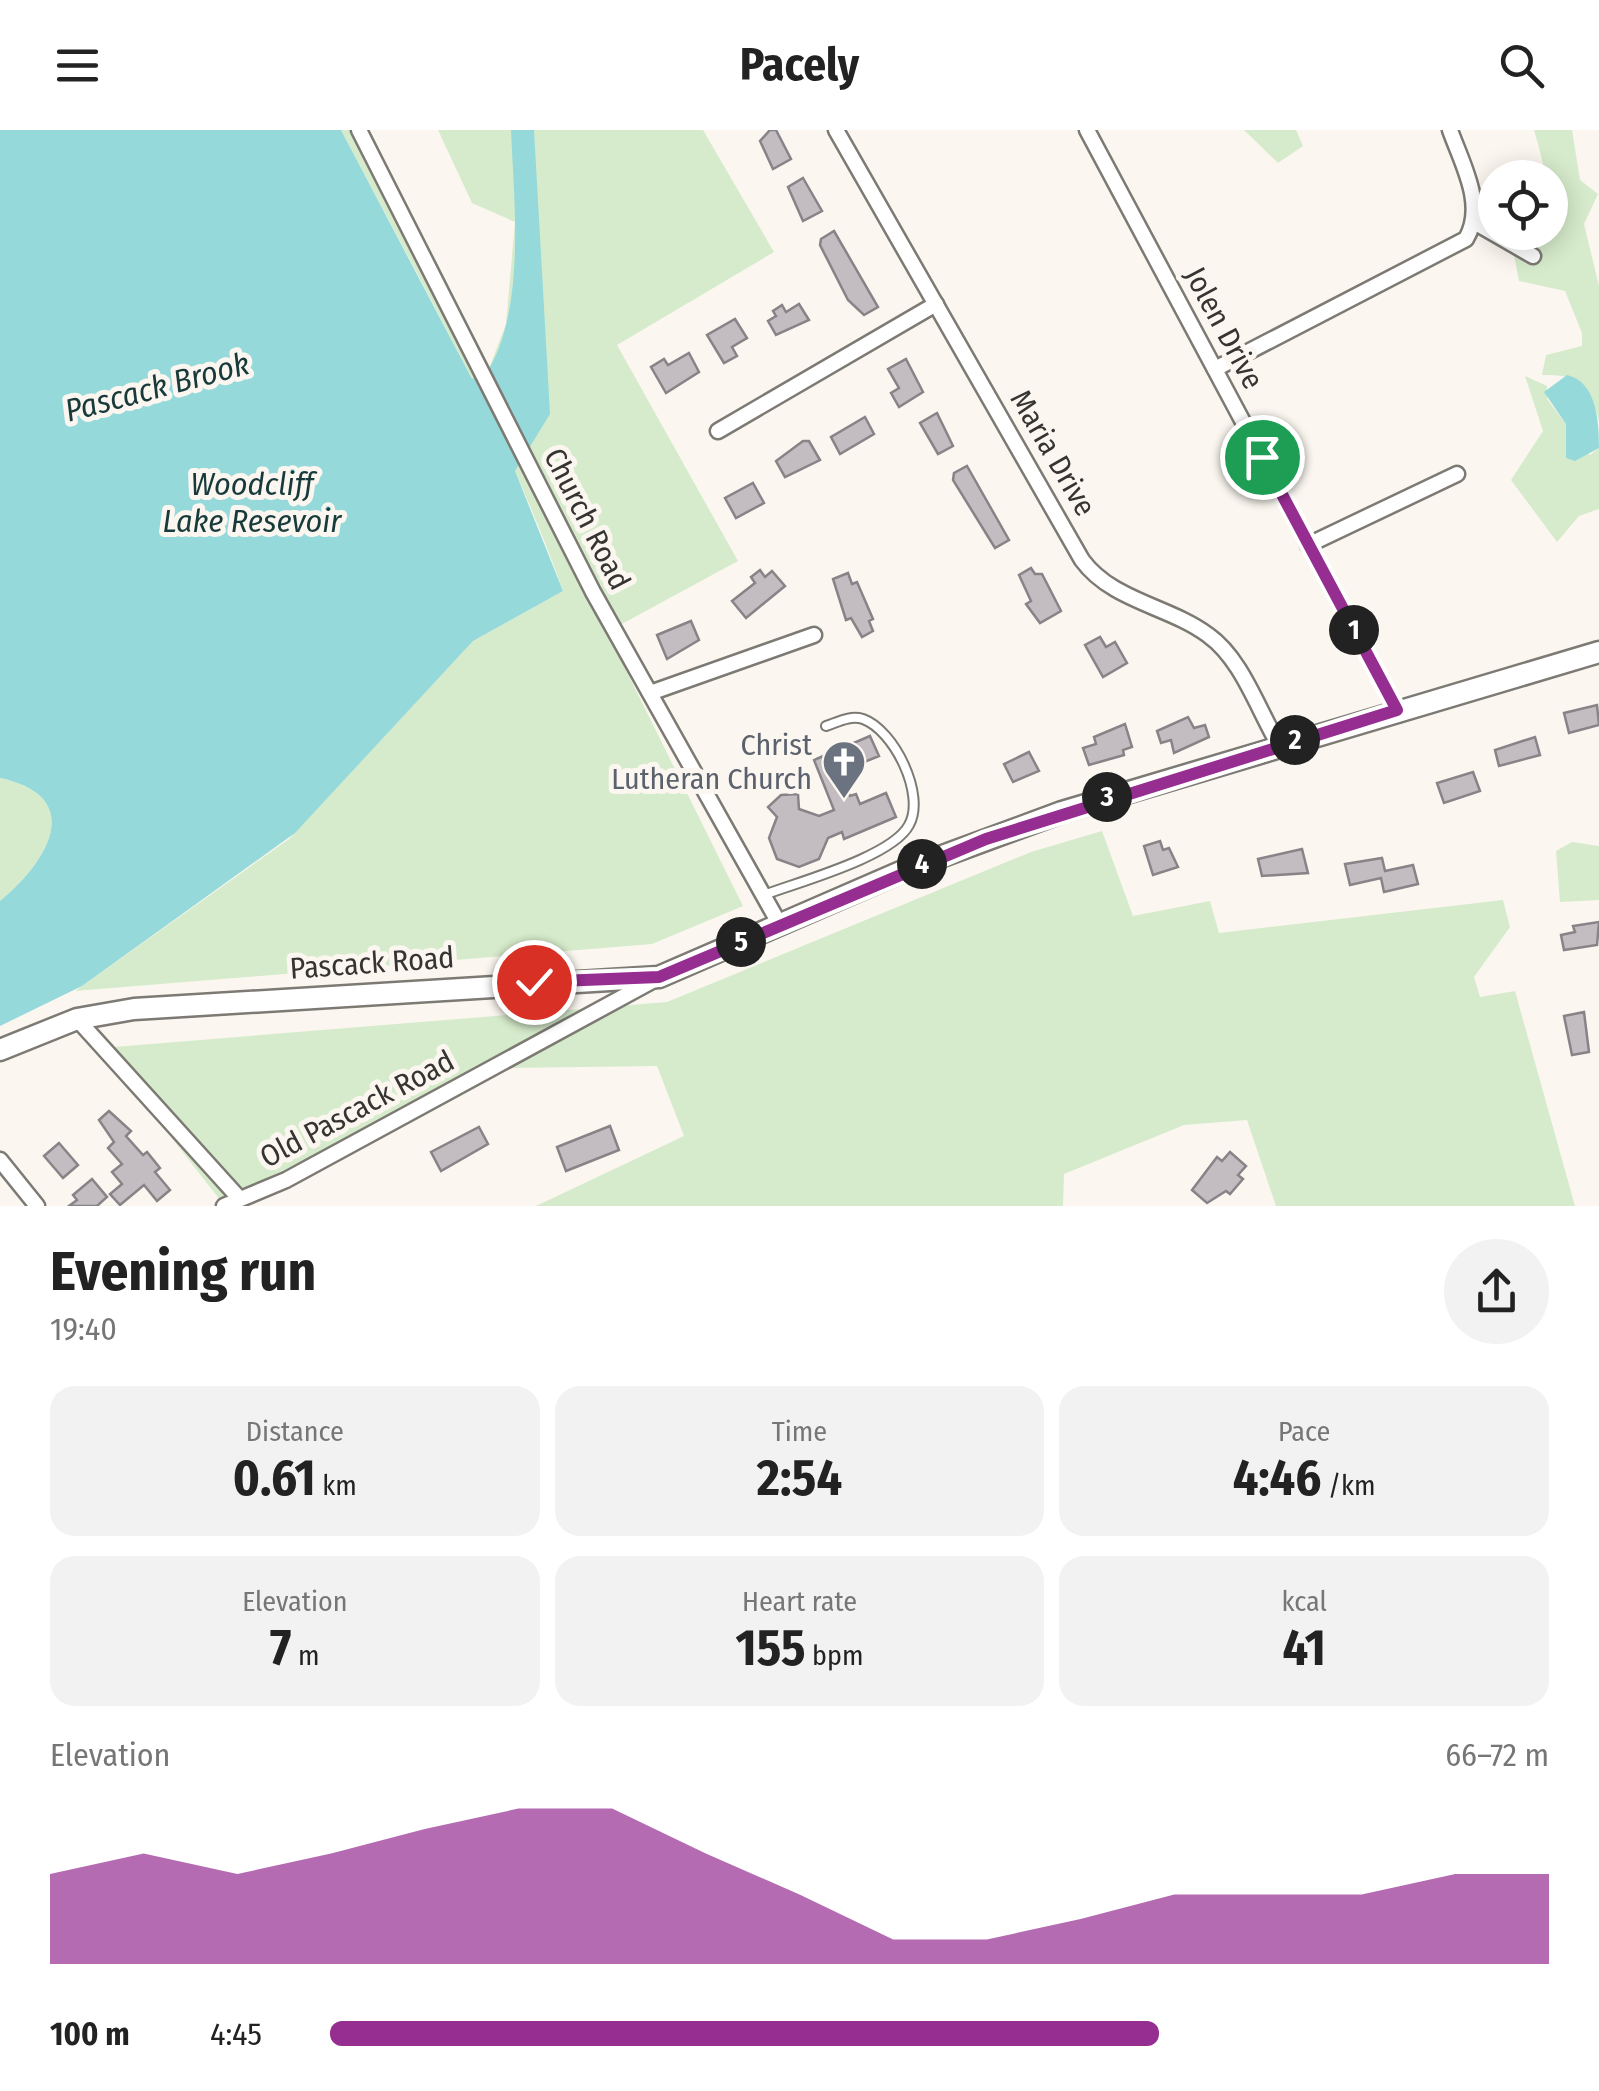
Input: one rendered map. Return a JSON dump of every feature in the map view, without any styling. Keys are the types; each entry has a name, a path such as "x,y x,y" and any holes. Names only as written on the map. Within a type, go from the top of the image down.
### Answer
{"street":[{"name":"Church Road","path":"360,130 650,694 780,925"},
{"name":"Jolen Drive","path":"1087,130 1397,710"},
{"path":"1215,369 1458,247 1474,222 1474,203 1450,130"},
{"name":"Maria Drive","path":"843,132 936,304 1087,566 1111,586 1193,625 1221,646 1279,745"},
{"path":"1474,222 1533,256"},
{"path":"718,432 936,304"},
{"path":"1308,545 1458,474"},
{"path":"650,694 814,635"},
{"name":"Pascack Road","path":"0,1050 77,1019 153,1008 659,977 986,839 1279,745 1599,652"},
{"name":"Old Pascack Road","path":"77,1019 238,1198 286,1180 659,977"},
{"path":"0,1160 37,1206"},
{"path":"224,1206 238,1198"}],"lane":[{"path":"764,895 884,848 910,825 915,800 910,780 883,734 866,720 850,718 826,726"}],"green space":[{"path":"341,130 359,130 488,371 506,324 515,222 472,203 438,130 703,130 774,252 617,345 738,561 607,632 743,906 652,944 75,991 289,839 473,641 563,591 489,414"},
{"path":"1244,130 1296,130 1303,146 1278,163"},
{"path":"1534,130 1572,130 1580,180 1598,194 1584,224 1599,286 1599,421 1592,398 1581,384 1565,377 1542,375 1546,355 1582,346 1582,333 1565,291 1519,281 1515,250 1568,250 1568,160 1542,158"},
{"path":"1525,376 1547,386 1547,399 1590,455 1599,448 1599,509 1579,516 1557,542 1511,480 1543,431"},
{"path":"0,778 27,787 44,800 51,815 51,832 32,868 0,901"},
{"path":"1102,831 1133,916 1210,901 1219,933 1503,900 1510,927 1474,977 1480,997 1515,991 1575,1206 1276,1206 1247,1120 1184,1125 1064,1174 1063,1206 536,1206 684,1136 657,1066 501,1068 220,1200 102,1048 667,1002 1031,852"},
{"path":"1572,842 1599,846 1599,900 1560,902 1556,851"}],"water":[{"name":"Woodcliff Lake Resevoir","path":"0,130 341,130 472,379 488,371 500,345 513,285 511,130 534,130 550,414 515,471 563,591 473,641 295,833 82,986 0,1026 0,901 44,850 51,832 51,815 44,800 27,787 0,778"},
{"path":"1567,375 1577,379 1590,394 1598,427 1599,448 1575,461 1566,458 1566,424 1544,392"}],"building":[{"path":"770,130 776,130 791,159 773,169 760,141"},
{"path":"803,178 822,211 803,221 788,187"},
{"path":"834,231 878,307 864,315 848,300 820,245 821,239"},
{"path":"799,304 809,320 776,335 768,321 776,316 773,311 782,305 786,312"},
{"path":"735,319 747,338 732,347 737,356 724,363 707,335"},
{"path":"689,353 699,372 666,393 651,367 664,359 668,365"},
{"path":"906,359 923,392 899,407 891,393 899,388 888,369"},
{"path":"937,413 953,446 938,454 920,423"},
{"path":"865,417 874,434 840,454 831,437"},
{"path":"803,441 809,441 820,460 785,477 776,461"},
{"path":"967,466 1009,540 995,548 953,480 954,473"},
{"path":"753,483 764,503 736,518 725,498"},
{"path":"1031,568 1035,574 1042,574 1061,611 1040,623 1026,604 1031,601 1019,575"},
{"path":"760,570 765,577 772,571 785,586 746,618 732,601 755,583 751,577"},
{"path":"848,573 852,584 857,582 873,619 869,621 873,631 862,637 851,618 846,620 833,579"},
{"path":"691,621 699,640 667,659 657,635"},
{"path":"1100,637 1106,647 1115,642 1127,663 1103,677 1085,645"},
{"path":"1597,705 1599,725 1569,733 1564,713"},
{"path":"1188,717 1194,728 1205,725 1209,737 1174,753 1171,740 1161,743 1157,731"},
{"path":"1125,724 1132,747 1123,750 1124,755 1089,765 1083,748 1096,744 1094,737"},
{"name":"Christ Lutheran Church","path":"870,736 879,756 840,772 850,796 856,794 860,804 886,793 896,817 844,839 842,832 828,838 819,859 799,867 777,859 769,838 777,817 768,807 781,795 798,794 799,809 819,816 834,810 814,760"},
{"path":"1535,737 1540,755 1499,766 1495,750"},
{"path":"1029,752 1039,771 1013,782 1004,764"},
{"path":"1473,772 1480,791 1444,803 1437,783"},
{"path":"1160,841 1163,850 1169,848 1178,867 1153,875 1144,846"},
{"path":"1302,849 1308,873 1262,876 1258,859"},
{"path":"1382,858 1385,871 1413,865 1418,884 1384,892 1381,878 1350,885 1345,864"},
{"path":"1599,922 1597,945 1564,950 1561,935 1575,932 1573,926"},
{"path":"1584,1012 1589,1052 1572,1055 1564,1016"},
{"path":"109,1111 131,1131 126,1136 143,1155 147,1152 160,1168 155,1172 170,1190 157,1201 144,1185 120,1205 110,1194 122,1184 112,1172 122,1164 108,1148 114,1142 99,1120"},
{"path":"610,1126 619,1150 566,1171 557,1147"},
{"path":"479,1127 488,1144 441,1171 431,1152"},
{"path":"59,1143 78,1165 63,1178 44,1156"},
{"path":"1230,1152 1246,1166 1238,1175 1243,1179 1230,1194 1226,1191 1207,1203 1192,1190 1217,1157 1222,1161"},
{"path":"92,1179 107,1197 97,1206 69,1206 77,1200 73,1195"}],"place":[{"name":"Christ Lutheran Church","path":"844,800"}],"route":[{"path":"534,982 659,977 986,839 1126,791 1397,710 1262,457"}],"water label":[{"name":"Pascack Brook","path":"157,387"}]}
